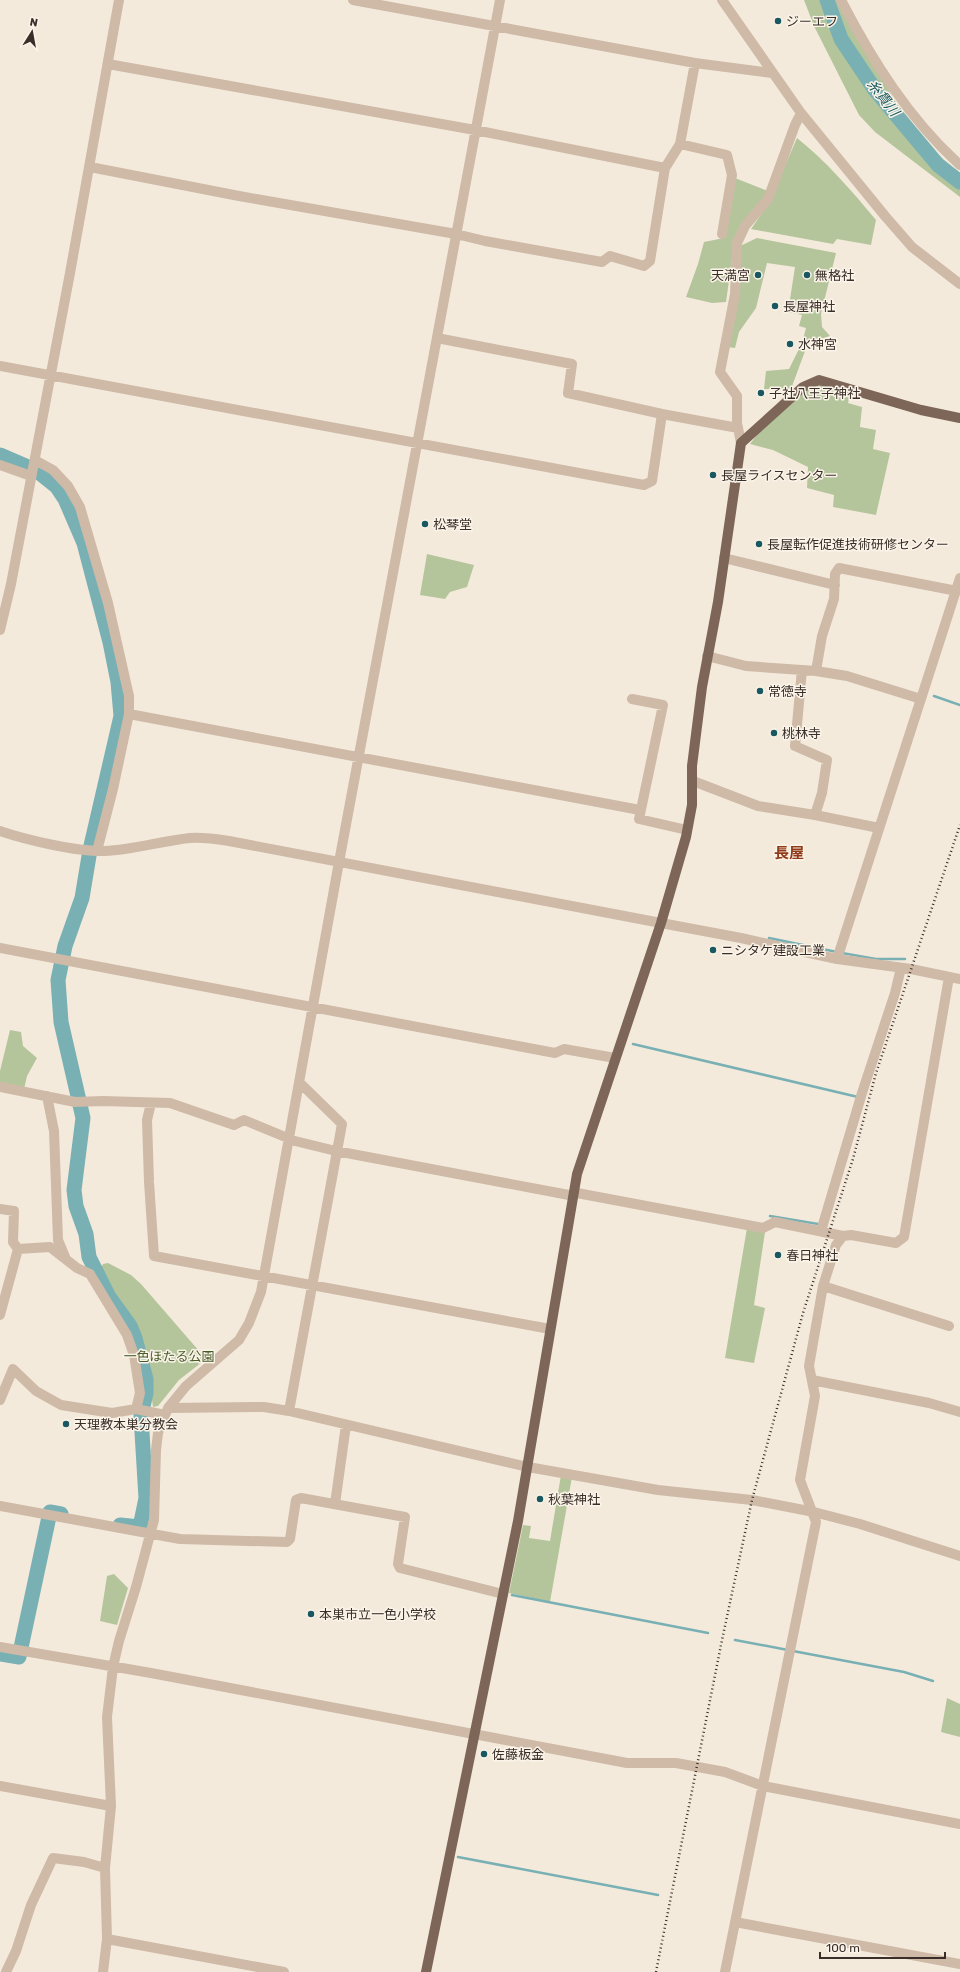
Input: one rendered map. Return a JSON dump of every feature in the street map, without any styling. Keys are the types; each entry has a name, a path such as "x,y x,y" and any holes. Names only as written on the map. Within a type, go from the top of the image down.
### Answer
{"main road":[{"path":"426,1972 474,1733 504,1594 528,1467 577,1174 661,923 677,872 687,830 692,805 692,766 741,443 802,388 819,380 921,410 960,418"}],"street":[{"path":"0,630 90,167 119,0"},
{"path":"353,0 695,63 772,73"},
{"path":"103,1972 107,1939 105,1868 111,1806 107,1717 113,1667 123,1626 151,1534 155,1504 156,1450 158,1433 167,1412 186,1386 239,1340 256,1310 264,1276 290,1138 339,862 500,0"},
{"path":"722,0 801,113 912,247 960,284"},
{"path":"841,0 864,44 905,106 932,138 960,165"},
{"path":"90,167 239,196 456,234 485,241 602,262 610,256 644,266 650,261 665,168 680,144 695,63"},
{"path":"108,64 476,130 665,168"},
{"path":"741,443 738,428 737,396 720,372 735,294 737,243 745,226 768,200 795,125 801,113"},
{"path":"680,144 728,155 732,175 722,234"},
{"path":"437,338 572,364 568,392 662,414 738,428"},
{"path":"0,366 644,485 652,482 662,414"},
{"path":"34,460 53,470 68,486 80,507 108,603 129,696 129,714 113,789 97,851"},
{"path":"0,465 31,476"},
{"path":"724,558 835,585"},
{"path":"816,671 822,636 834,599 835,574 839,568 957,591"},
{"path":"837,960 960,578"},
{"path":"708,656 746,666 816,671 847,676 921,700"},
{"path":"802,670 795,746 827,760 822,793 816,814"},
{"path":"632,699 663,705 639,819 687,830"},
{"path":"129,714 640,810"},
{"path":"693,782 758,806 816,814 879,828"},
{"path":"0,831 18,837 83,850 97,851 190,838 208,838 254,845 734,936 837,960 901,968 960,979"},
{"path":"0,948 555,1053 564,1049 615,1058"},
{"path":"821,1231 862,1093 895,993 901,968"},
{"path":"0,1087 47,1096 54,1099 80,1102 170,1104 234,1125 244,1120 290,1138 336,1151 569,1195 573,1194 763,1228 775,1222 843,1236 851,1235 896,1243 904,1237 949,977"},
{"path":"289,1411 342,1124 300,1083"},
{"path":"47,1096 54,1131 58,1240 65,1257"},
{"path":"150,1103 147,1120 154,1256 550,1329"},
{"path":"0,1209 14,1210 13,1242 18,1249"},
{"path":"725,1972 816,1522 814,1512 800,1480 815,1396 809,1366 823,1286 836,1245 843,1236"},
{"path":"18,1249 50,1247 65,1257 77,1268 90,1274 127,1335 134,1355 140,1393 136,1409"},
{"path":"0,1314 18,1249"},
{"path":"823,1286 949,1326"},
{"path":"0,1400 13,1369 36,1391 61,1405 112,1413 136,1409 167,1412 264,1407 289,1411 528,1467 658,1490 752,1500 814,1512 860,1524 960,1556"},
{"path":"812,1380 929,1403 960,1412"},
{"path":"335,1504 346,1425"},
{"path":"0,1506 180,1539 287,1542 290,1539 296,1500 300,1498 335,1504 405,1517 398,1564 400,1568 504,1594"},
{"path":"0,1647 151,1673 627,1763 676,1763 726,1772 763,1786 960,1824"},
{"path":"0,1786 111,1806"},
{"path":"6,1972 16,1951 31,1904 53,1858 84,1862 105,1868"},
{"path":"735,1922 960,1964"},
{"path":"107,1939 284,1972"}],"green space":[{"path":"804,0 838,0 895,101 936,153 960,174 960,197 875,132 859,115 814,26"},
{"path":"797,138 829,167 876,220 871,245 837,239 833,244 751,229 769,203"},
{"path":"735,178 768,191 735,238 726,302 712,303 686,297 704,242 724,238"},
{"path":"757,238 836,253 821,314 822,327 830,336 808,343 791,389 764,389 766,371 789,369 802,343 806,328 799,326 802,315 788,312 795,267 767,263 756,308 739,332 735,348 728,347 740,246"},
{"path":"820,384 851,390 848,403 862,407 860,427 876,430 873,449 890,453 876,515 833,507 834,495 807,488 808,467 773,450 750,444 781,409 800,393"},
{"path":"427,554 474,565 467,587 450,592 445,599 420,595"},
{"path":"10,1030 21,1032 23,1046 37,1058 27,1076 24,1089 0,1085 0,1071"},
{"path":"747,1228 765,1232 754,1305 765,1308 754,1363 725,1358"},
{"name":"一色ほたる公園","path":"108,1263 131,1275 141,1284 206,1359 179,1380 158,1406 153,1407 149,1378 136,1331 108,1290 100,1269 103,1264"},
{"path":"561,1475 572,1477 550,1602 509,1593 523,1525 531,1526 529,1538 550,1541"},
{"path":"114,1574 128,1588 117,1625 100,1621 107,1576"},
{"path":"947,1698 960,1704 960,1737 941,1732"}],"waterway":[{"name":"糸貫川","path":"827,0 841,39 875,90 938,165 960,182"},
{"path":"0,455 37,471 57,487 65,499 84,543 110,642 118,682 121,716 90,850 82,898 65,946 58,980 61,1022 83,1118 74,1190 76,1206 86,1234 89,1257 109,1297 130,1326 135,1338 146,1379 146,1393 141,1416 146,1498 140,1527 120,1525"},
{"path":"934,696 960,705"},
{"path":"769,938 837,952"},
{"path":"842,953 876,959 905,959"},
{"path":"633,1044 858,1097"},
{"path":"770,1216 818,1224"},
{"path":"0,1654 19,1657 50,1512 61,1514"},
{"path":"512,1595 708,1633"},
{"path":"735,1640 788,1650"},
{"path":"793,1651 904,1672 933,1681"},
{"path":"458,1857 658,1895"}],"railway":[{"path":"656,1972 722,1640 752,1500 803,1313 853,1159 876,1073 960,825"}],"place":[{"name":"ジーエフ","path":"778,21"},
{"name":"天満宮","path":"758,275"},
{"name":"無格社","path":"807,275"},
{"name":"長屋神社","path":"775,306"},
{"name":"水神宮","path":"790,344"},
{"name":"子社八王子神社","path":"761,393"},
{"name":"長屋ライスセンター","path":"713,475"},
{"name":"松琴堂","path":"425,524"},
{"name":"長屋転作促進技術研修センター","path":"759,544"},
{"name":"常徳寺","path":"760,691"},
{"name":"桃林寺","path":"774,733"},
{"name":"ニシタケ建設工業","path":"713,950"},
{"name":"春日神社","path":"778,1255"},
{"name":"天理教本巣分教会","path":"66,1424"},
{"name":"秋葉神社","path":"540,1499"},
{"name":"本巣市立一色小学校","path":"311,1614"},
{"name":"佐藤板金","path":"484,1754"}],"district":[{"name":"長屋","path":"789,853"}]}
